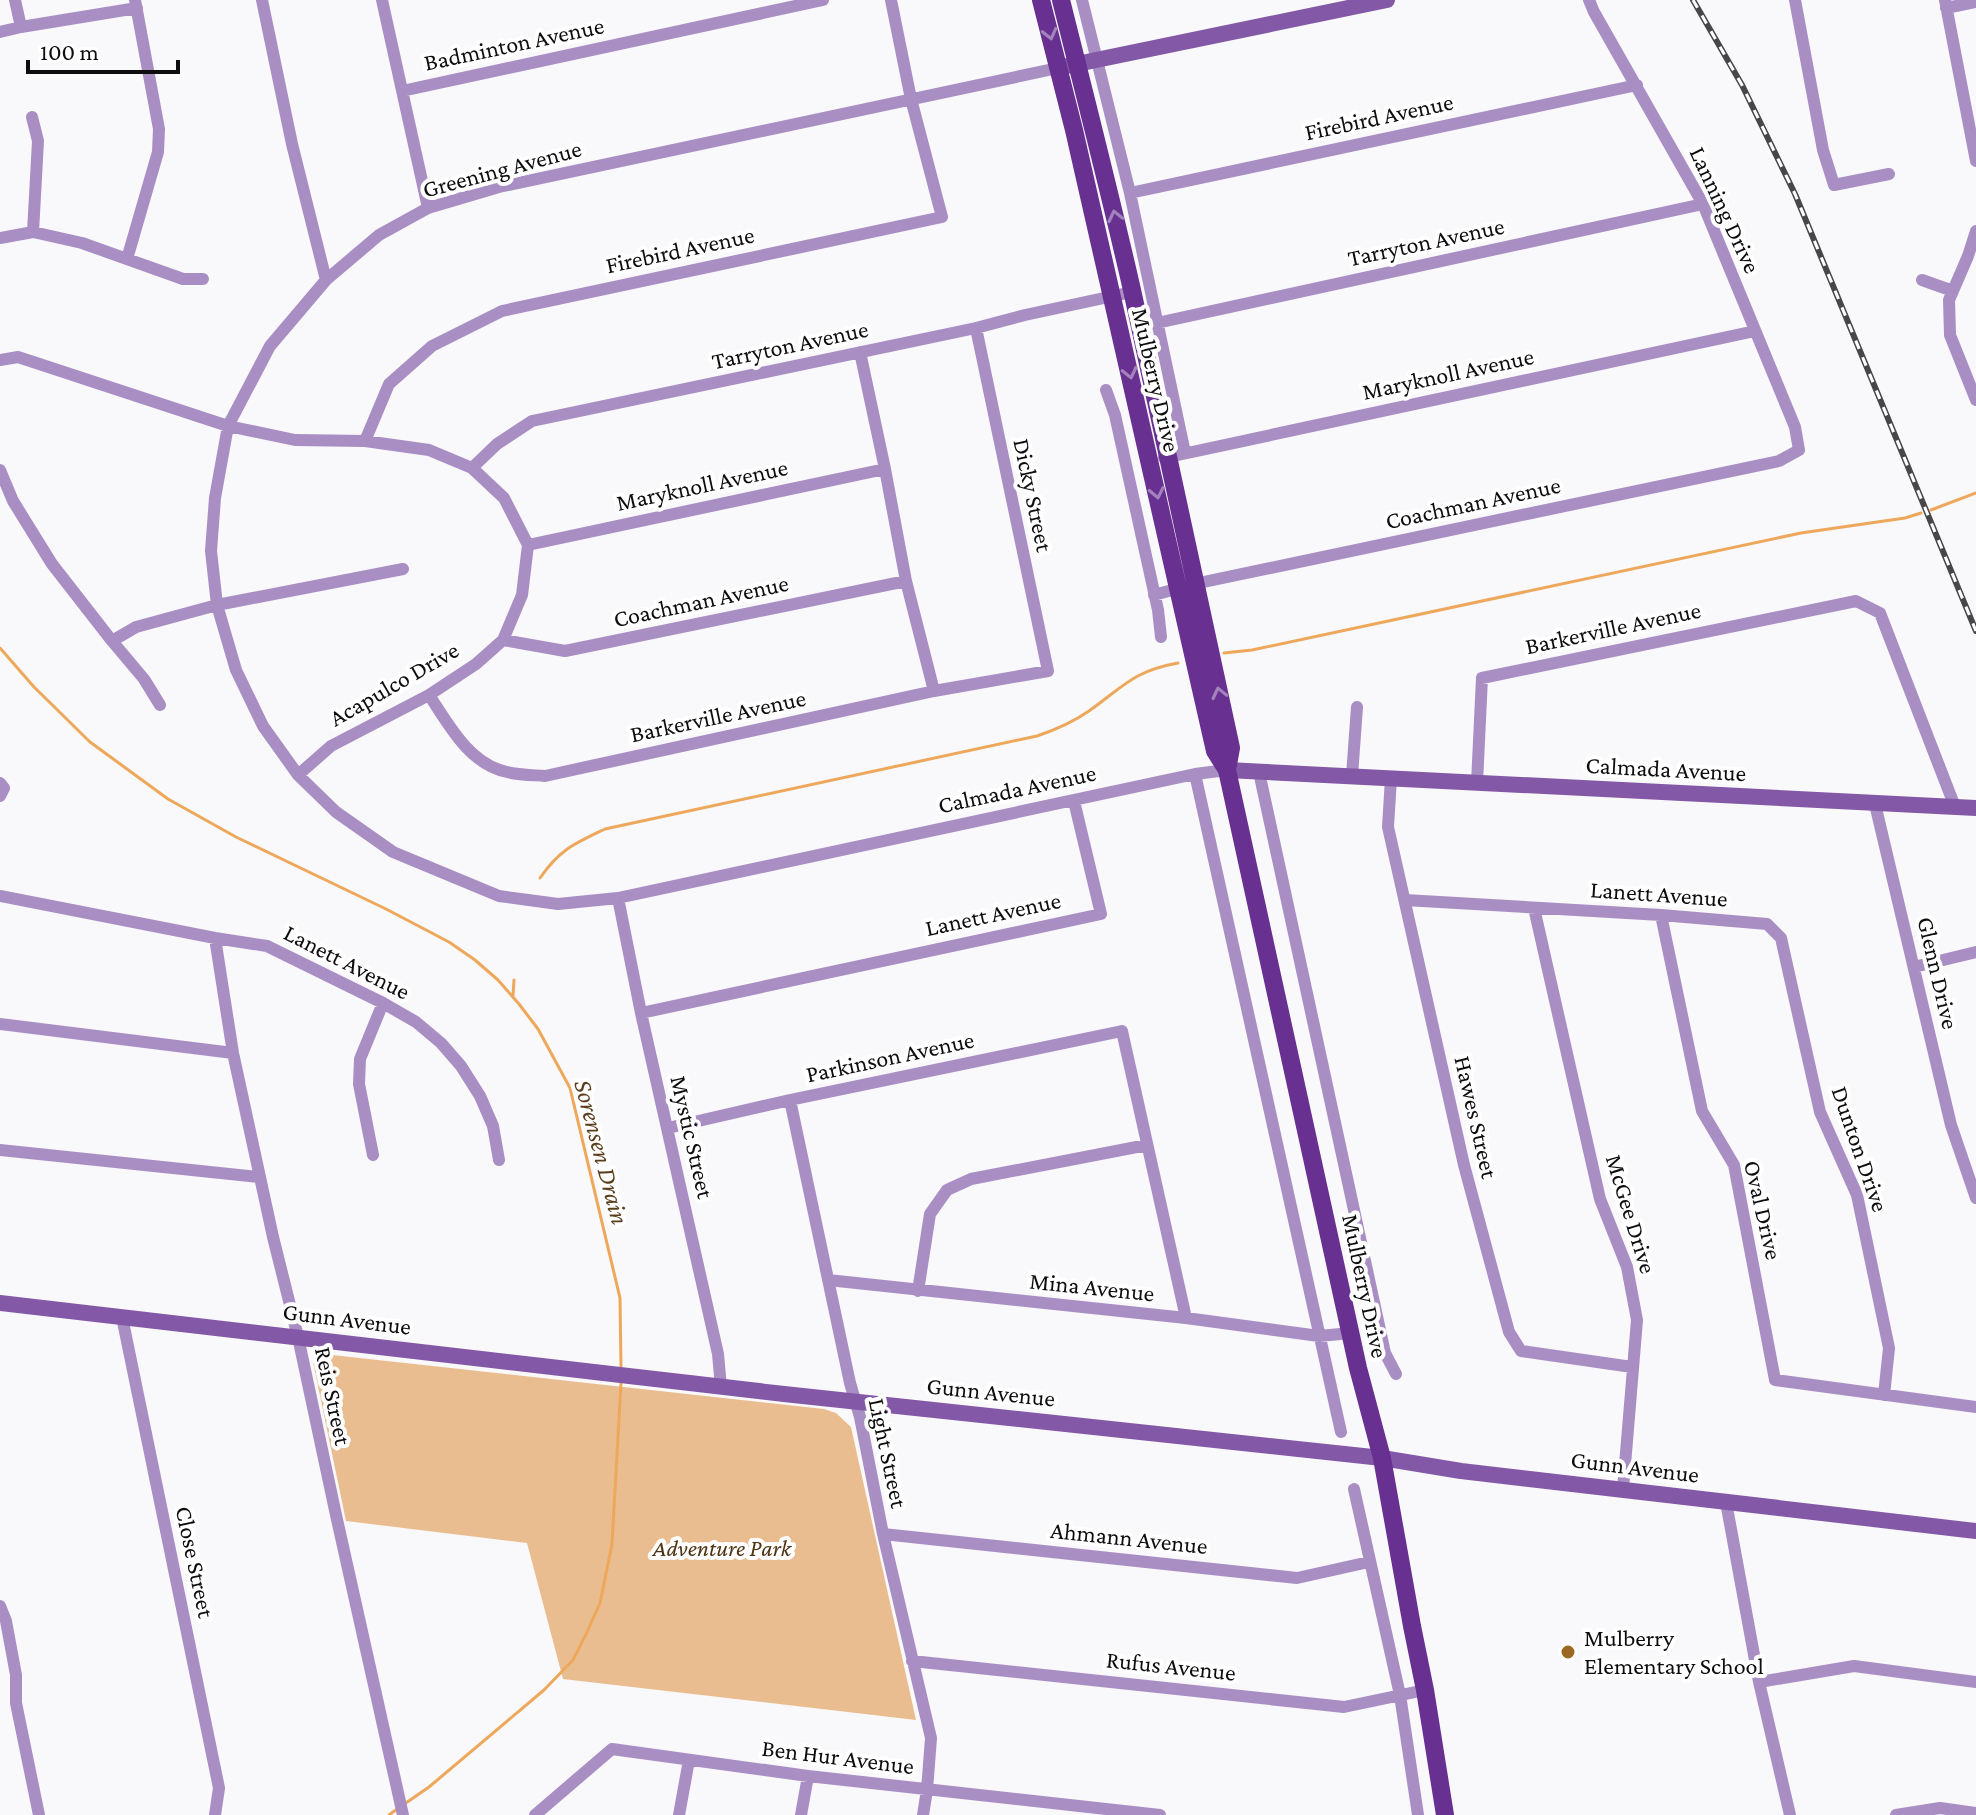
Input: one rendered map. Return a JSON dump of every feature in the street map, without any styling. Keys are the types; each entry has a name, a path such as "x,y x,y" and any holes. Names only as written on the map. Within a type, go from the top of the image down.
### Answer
{"main road":[{"name":"Mulberry Drive","path":"1041,0 1112,296 1168,457"},
{"name":"Mulberry Drive","path":"1061,0 1132,292 1168,457 1186,586 1215,751 1227,770 1351,1333 1382,1458 1445,1815"}],"street":[{"path":"15,0 21,27"},
{"path":"262,0 292,144 326,280"},
{"path":"382,0 428,208"},
{"name":"Badminton Avenue","path":"402,91 823,0"},
{"path":"891,0 911,99"},
{"path":"1082,0 1130,193 1157,323 1168,457"},
{"path":"1058,68 1387,0"},
{"name":"Lanning Drive","path":"1589,0 1703,204 1795,427 1799,450"},
{"path":"1795,0 1823,150 1834,185 1889,174"},
{"path":"1976,2 1946,4 1976,161"},
{"path":"0,32 136,4 159,129 158,152 127,259"},
{"name":"Greening Avenue","path":"217,605 211,551 215,498 228,426 270,346 326,280 379,235 428,208 499,187 1058,68"},
{"name":"Firebird Avenue","path":"1130,193 1637,85"},
{"name":"Firebird Avenue","path":"365,441 389,384 432,346 502,311 942,217 911,99"},
{"path":"32,117 38,141 33,232"},
{"name":"Tarryton Avenue","path":"1157,323 1703,204"},
{"path":"1976,231 1972,257 1949,300 1950,335 1976,400"},
{"path":"0,238 33,232 82,243 183,279 203,279"},
{"path":"1922,280 1953,291"},
{"name":"Tarryton Avenue","path":"472,468 497,444 532,421 976,328 1132,292"},
{"name":"Dicky Street","path":"976,328 1048,671"},
{"name":"Maryknoll Avenue","path":"1168,457 1755,331"},
{"path":"860,352 906,581 934,691"},
{"path":"0,360 18,357 228,426 295,440 365,441 429,450 472,468 504,498 528,545"},
{"path":"1106,390 1115,415 1161,637"},
{"name":"Coachman Avenue","path":"1154,595 1779,461 1799,450"},
{"name":"Maryknoll Avenue","path":"528,545 885,469"},
{"path":"0,470 13,501 52,564 144,679 160,705"},
{"name":"Acapulco Drive","path":"298,775 331,746 429,695 476,664 503,640 522,595 528,545"},
{"path":"112,641 136,627 217,605 403,569"},
{"name":"Coachman Avenue","path":"503,640 565,651 906,581"},
{"name":"Barkerville Avenue","path":"1477,783 1482,678 1856,601 1880,613 1955,807"},
{"name":"Calmada Avenue","path":"217,605 236,670 263,726 298,775 336,812 393,852 499,896 558,904 618,898 1195,774 1227,770 1976,808"},
{"name":"Barkerville Avenue","path":"429,695 458,739 478,759 504,772 545,776 934,691 1048,671"},
{"path":"1352,776 1357,707"},
{"path":"1259,772 1385,1353 1396,1374"},
{"path":"1195,774 1341,1432"},
{"name":"Hawes Street","path":"1391,778 1388,827 1464,1165 1509,1332 1521,1351 1632,1367"},
{"path":"0,783 4,788 0,796"},
{"name":"Lanett Avenue","path":"641,1013 1101,914 1074,801"},
{"name":"Glenn Drive","path":"1875,804 1951,1125 1976,1198"},
{"name":"Lanett Avenue","path":"0,896 267,946 383,1003 416,1022 441,1043 461,1066 480,1096 493,1126 499,1160"},
{"name":"Mystic Street","path":"618,898 718,1354 721,1387"},
{"name":"Lanett Avenue","path":"1405,900 1767,924"},
{"name":"McGee Drive","path":"1534,908 1600,1199 1627,1267 1637,1320 1623,1489"},
{"name":"Oval Drive","path":"1661,915 1702,1111 1734,1165 1775,1380 1884,1395"},
{"name":"Dunton Drive","path":"1767,924 1781,938 1820,1112 1857,1195 1889,1348 1884,1395"},
{"name":"Reis Street","path":"215,938 233,1053 259,1177 298,1337 403,1815"},
{"path":"1914,967 1976,952"},
{"path":"373,1155 359,1084 360,1059 383,1003"},
{"path":"0,1024 233,1053"},
{"name":"Parkinson Avenue","path":"668,1128 1122,1031 1147,1145"},
{"name":"Light Street","path":"790,1100 883,1534 931,1738 923,1815"},
{"path":"918,1291 930,1214 947,1190 971,1179 1147,1145 1186,1318"},
{"path":"0,1150 259,1177"},
{"name":"Mina Avenue","path":"828,1280 1186,1318 1319,1336 1351,1333"},
{"name":"Gunn Avenue","path":"0,1303 721,1387 1382,1458 1461,1471 1976,1531"},
{"name":"Close Street","path":"122,1317 219,1788 215,1815"},
{"path":"1884,1395 1976,1407"},
{"path":"1354,1489 1400,1695 1418,1815"},
{"path":"1726,1502 1759,1682 1790,1815"},
{"name":"Ahmann Avenue","path":"883,1534 1297,1578 1369,1562"},
{"path":"0,1606 6,1621 16,1675 16,1703 39,1815"},
{"name":"Rufus Avenue","path":"912,1661 1344,1707 1425,1690"},
{"path":"1759,1682 1854,1666 1976,1682"},
{"name":"Ben Hur Avenue","path":"535,1815 612,1749 1054,1809 1160,1815"},
{"path":"679,1815 689,1760"},
{"path":"801,1815 808,1776"},
{"path":"1896,1815 1940,1808 1976,1813"}],"green space":[{"name":"Adventure Park","path":"323,1354 824,1409 836,1413 851,1427 916,1720 563,1679 527,1543 346,1521 313,1362"}],"waterway":[{"path":"1931,510 1976,493"},
{"path":"1224,653 1252,650 1801,533 1921,513"},
{"name":"Sorensen Drain","path":"0,648 34,687 90,742 168,799 236,837 449,942 498,980 519,1004 538,1029 570,1088 620,1298 621,1367"},
{"path":"540,878 568,848 605,829 1037,736 1077,719 1139,675 1178,663"},
{"path":"513,996 514,980"},
{"name":"Sorensen Drain","path":"403,1805 429,1787 544,1690 573,1660 600,1603 612,1544 621,1383"},
{"name":"Sorensen Drain","path":"389,1815 397,1809"}],"railway":[{"path":"1693,0 1742,85 1795,194 1976,631"}],"place":[{"name":"Mulberry Elementary School","path":"1568,1652"}]}
